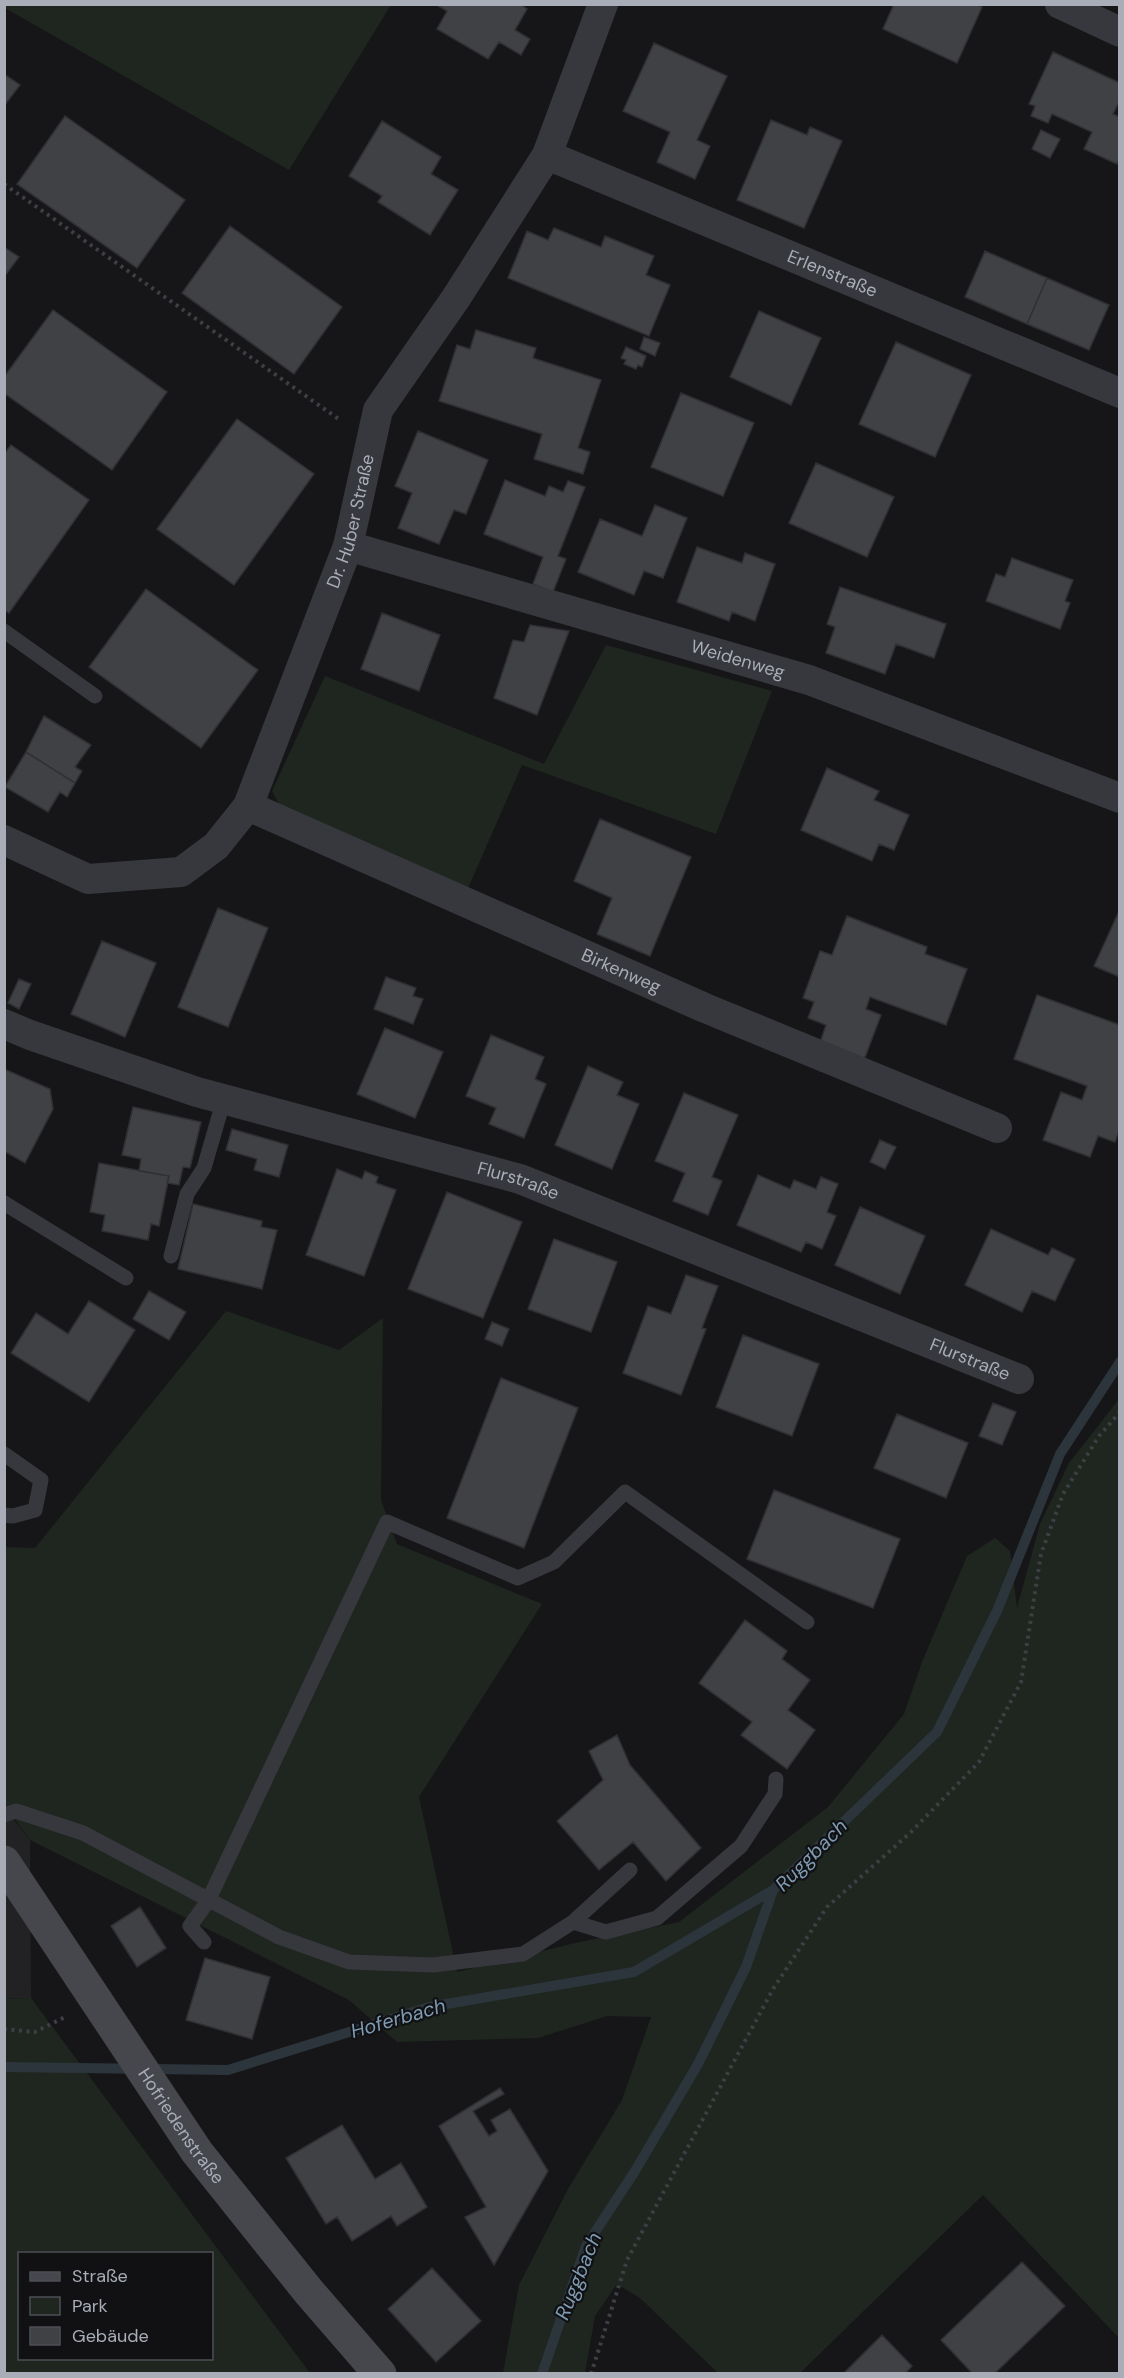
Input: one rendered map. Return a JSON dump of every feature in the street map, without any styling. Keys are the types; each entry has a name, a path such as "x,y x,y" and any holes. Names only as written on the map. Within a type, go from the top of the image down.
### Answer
{"main road":[{"name":"Hofriedenstraße","path":"4,1862 198,2152 309,2292 380,2373"}],"street":[{"name":"Dr. Huber Straße","path":"4,840 88,879 181,872 216,846 248,806 348,546 378,410 456,298 547,155 603,4"},
{"path":"1060,4 1119,32"},
{"name":"Erlenstraße","path":"547,155 1119,393"},
{"name":"Weidenweg","path":"348,546 809,680 1119,798"},
{"name":"Birkenweg","path":"248,806 705,1008 997,1128"},
{"name":"Flurstraße","path":"4,1024 41,1039 224,1099 520,1179 1018,1379"}],"lane":[{"path":"4,631 95,696"},
{"path":"171,1256 187,1194 204,1168 224,1099"},
{"path":"4,1203 126,1278"},
{"path":"4,1454 41,1480 35,1510 13,1516 4,1515"},
{"path":"204,1942 190,1926 208,1901 387,1522 518,1578 554,1562 625,1492 807,1622"},
{"path":"573,1922 606,1932 657,1918 741,1846 775,1794 776,1779"},
{"path":"4,1815 16,1811 82,1833 279,1937 349,1962 433,1965 523,1954 573,1922 630,1870"}],"path":[{"path":"4,184 353,430 372,437"},
{"path":"591,2373 627,2260 772,1989 827,1907 911,1832 979,1762 1021,1682 1041,1554 1063,1494 1099,1436 1119,1412"},
{"path":"4,2030 35,2032 98,2002"}],"shaded area":[{"path":"4,1808 30,1840 31,1998 5,1999"}],"green space":[{"path":"5,4 391,5 289,170 5,8"},
{"path":"606,645 772,691 716,834 522,765 465,895 280,806 272,791 325,676 544,764"},
{"path":"226,1311 339,1350 383,1318 381,1500 397,1544 542,1604 419,1797 457,1972 575,1943 679,1922 828,1807 904,1714 922,1662 967,1556 995,1538 1010,1551 1017,1608 1040,1524 1069,1463 1119,1399 1119,2338 983,2195 800,2373 718,2373 640,2298 617,2284 595,2316 585,2373 503,2373 519,2285 568,2189 622,2100 651,2017 607,2016 538,2038 397,2042 349,2000 30,1840 5,1806 4,1547 35,1548"},
{"path":"31,1998 310,2373 5,2373 5,1999"}],"building":[{"path":"435,4 520,4 527,9 515,30 530,39 521,55 499,42 488,59 437,29 447,11"},
{"path":"894,4 977,4 982,7 957,63 883,29"},
{"path":"654,43 727,76 697,140 710,146 695,179 657,162 670,132 623,111"},
{"path":"1053,52 1120,83 1120,100 1113,114 1120,117 1120,159 1117,164 1084,149 1092,132 1052,114 1048,123 1031,116 1035,106 1029,104"},
{"path":"4,74 20,85 4,106"},
{"path":"65,116 185,200 137,268 17,184"},
{"path":"771,120 807,135 810,127 842,141 804,228 737,200"},
{"path":"382,121 441,157 431,174 458,190 430,235 378,202 382,196 349,176"},
{"path":"1041,130 1060,139 1050,158 1032,149"},
{"path":"230,226 342,307 294,374 182,293"},
{"path":"554,228 601,247 605,236 654,256 646,275 670,285 649,336 508,278 527,231 548,240"},
{"path":"4,247 19,257 4,277"},
{"path":"985,251 1047,278 1027,324 965,297"},
{"path":"1047,278 1109,305 1089,350 1027,324"},
{"path":"53,310 167,392 112,470 4,393 4,377"},
{"path":"759,311 821,338 791,405 730,377"},
{"path":"476,330 536,348 533,358 601,380 578,448 590,452 583,474 534,459 542,434 439,401 457,345 470,349"},
{"path":"644,337 660,343 655,356 640,349"},
{"path":"896,342 971,375 935,457 859,424"},
{"path":"626,347 646,356 642,367 638,365 636,369 624,364 626,360 621,358"},
{"path":"681,393 754,423 723,496 651,467"},
{"path":"237,419 314,474 234,585 157,529"},
{"path":"418,431 488,460 466,514 454,510 439,544 398,528 412,493 395,486"},
{"path":"11,445 89,500 9,613 4,610 4,454"},
{"path":"816,463 894,497 867,557 789,523"},
{"path":"505,480 545,496 549,486 563,492 568,481 585,487 558,556 566,559 553,592 533,584 543,557 484,534"},
{"path":"655,505 687,518 663,578 644,571 634,595 578,572 600,519 642,536"},
{"path":"697,547 742,563 745,553 775,564 755,621 732,612 729,621 677,602"},
{"path":"1012,558 1073,580 1065,601 1070,603 1060,629 986,601 996,574 1005,577"},
{"path":"840,587 946,624 934,658 896,644 885,674 826,653 835,627 827,624"},
{"path":"146,589 258,670 201,748 89,667"},
{"path":"382,613 440,635 419,691 361,669"},
{"path":"530,625 569,631 537,715 494,698 513,640 524,642"},
{"path":"44,716 91,745 75,767 82,771 75,783 26,752"},
{"path":"26,752 75,783 67,797 60,792 48,812 5,787"},
{"path":"827,768 879,791 874,800 909,815 894,850 879,844 872,861 801,830"},
{"path":"600,819 691,857 650,956 597,934 612,898 574,881"},
{"path":"218,908 268,928 228,1027 178,1007"},
{"path":"1120,909 1120,977 1094,966"},
{"path":"847,916 927,947 925,954 967,969 946,1025 870,997 866,1009 881,1015 864,1060 820,1043 826,1025 808,1018 814,1002 803,998 820,951 832,955"},
{"path":"102,941 156,963 125,1037 71,1014"},
{"path":"386,977 416,988 413,996 423,999 413,1024 374,1009"},
{"path":"19,979 31,984 19,1009 8,1003"},
{"path":"1037,995 1120,1025 1120,1128 1115,1142 1098,1136 1090,1157 1043,1140 1061,1092 1082,1100 1087,1086 1014,1059"},
{"path":"385,1028 443,1052 415,1118 357,1094"},
{"path":"491,1035 544,1057 535,1079 546,1084 524,1138 489,1124 496,1108 466,1096"},
{"path":"588,1066 623,1082 617,1095 639,1104 612,1169 555,1145"},
{"path":"4,1069 50,1089 53,1109 25,1163 4,1151"},
{"path":"684,1093 738,1115 712,1177 722,1181 708,1215 673,1201 685,1173 655,1161"},
{"path":"133,1107 201,1122 190,1168 183,1167 179,1185 167,1183 169,1176 139,1171 141,1159 122,1155"},
{"path":"232,1129 288,1145 279,1177 254,1170 257,1159 226,1150"},
{"path":"880,1140 896,1147 885,1169 870,1162"},
{"path":"99,1163 169,1176 159,1226 151,1224 148,1240 102,1231 105,1215 90,1212"},
{"path":"337,1169 362,1179 365,1171 378,1177 376,1183 396,1190 364,1276 306,1255"},
{"path":"758,1175 790,1189 794,1180 816,1189 821,1177 838,1184 827,1212 836,1216 822,1249 806,1242 801,1252 737,1225"},
{"path":"447,1192 522,1222 483,1318 408,1289"},
{"path":"193,1204 262,1221 261,1227 277,1230 262,1289 178,1269"},
{"path":"860,1207 925,1236 900,1294 835,1265"},
{"path":"991,1229 1048,1255 1052,1248 1075,1259 1055,1301 1032,1291 1022,1312 965,1285"},
{"path":"554,1239 617,1262 591,1332 528,1309"},
{"path":"686,1275 718,1286 702,1328 706,1329 681,1395 623,1373 648,1306 671,1314"},
{"path":"149,1291 186,1312 169,1340 133,1319"},
{"path":"89,1301 135,1330 89,1402 11,1353 36,1313 68,1334"},
{"path":"492,1322 509,1329 502,1346 485,1339"},
{"path":"743,1335 819,1364 792,1436 716,1407"},
{"path":"501,1378 578,1408 524,1548 447,1518"},
{"path":"993,1403 1016,1412 1002,1445 979,1436"},
{"path":"897,1414 968,1443 946,1498 874,1468"},
{"path":"774,1490 900,1539 873,1608 747,1559"},
{"path":"745,1620 787,1651 782,1659 810,1680 788,1710 815,1730 787,1769 741,1735 752,1722 699,1683"},
{"path":"617,1735 630,1765 701,1848 666,1881 633,1842 599,1870 557,1821 603,1780 589,1751"},
{"path":"140,1907 166,1948 137,1967 111,1926"},
{"path":"205,1958 270,1977 252,2039 186,2020"},
{"path":"500,2088 504,2094 473,2111 489,2136 497,2131 491,2120 510,2109 548,2171 494,2265 465,2217 486,2207 439,2126"},
{"path":"342,2125 375,2179 401,2163 427,2207 397,2226 391,2216 352,2241 337,2217 326,2224 286,2158"},
{"path":"1022,2262 1065,2306 994,2374 973,2374 941,2340"},
{"path":"432,2268 481,2321 436,2362 388,2309"},
{"path":"882,2335 912,2366 905,2374 843,2374"}],"waterway":[{"name":"Ruggbach","path":"542,2374 586,2246 635,2171 698,2064 746,1967 773,1890 937,1732 997,1611 1060,1454 1120,1362"},
{"name":"Hoferbach","path":"4,2067 228,2070 429,2007 634,1972 773,1890"}]}
